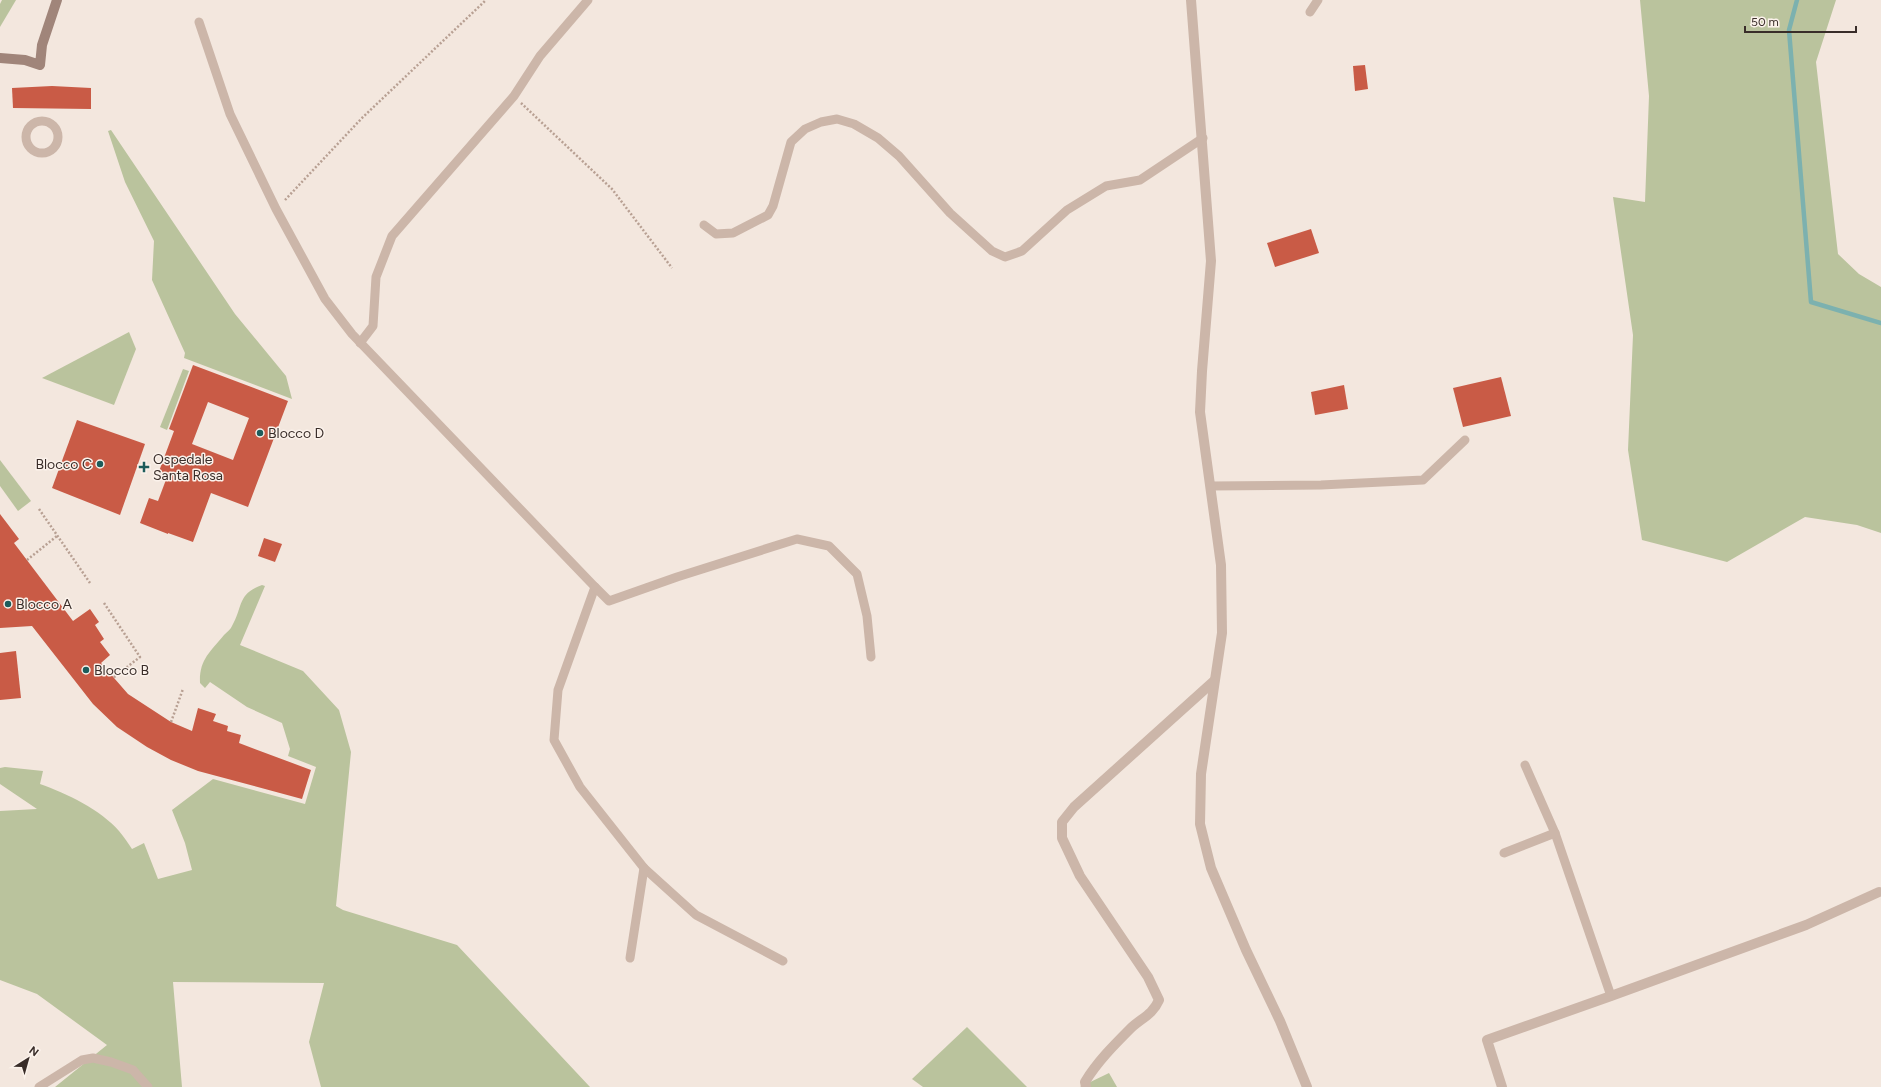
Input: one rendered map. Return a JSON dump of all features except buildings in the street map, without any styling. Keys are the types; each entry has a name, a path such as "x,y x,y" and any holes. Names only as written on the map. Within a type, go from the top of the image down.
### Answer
{"main road":[{"path":"0,58 25,60 40,64 42,45 57,0"}],"street":[{"path":"1191,0 1203,138 1211,261 1200,412 1222,565 1222,633 1201,774 1200,824 1211,868 1246,950 1280,1021 1307,1087"},
{"path":"1086,1087 1085,1082 1095,1066 1132,1027 1155,1009 1159,1000 1148,977 1080,876 1062,838 1062,822 1074,807 1214,682"},
{"path":"1502,1087 1487,1040 1806,925 1879,892"}],"lane":[{"path":"360,343 373,326 376,277 392,236 514,96 540,56 588,0"},
{"path":"1310,12 1318,0"},
{"path":"199,22 230,114 276,209 325,299 360,343 609,601 677,577 797,540 829,546 857,574 866,616 871,658"},
{"path":"704,225 716,234 733,233 768,216 773,206 791,142 805,129 821,122 837,119 854,124 878,138 899,156 955,217 992,251 1005,257 1022,251 1067,210 1106,186 1140,180 1203,138"},
{"path":"1211,486 1321,485 1423,480 1465,440"},
{"path":"595,587 558,690 554,740 580,787 644,868 696,915 783,961"},
{"path":"1525,765 1555,833 1611,996"},
{"path":"1504,853 1555,833"},
{"path":"630,958 644,868"},
{"path":"39,1087 82,1060 93,1058 111,1062 133,1070 148,1087"}],"path":[{"path":"276,209 362,118 486,0"},
{"path":"514,96 612,189 672,268"},
{"path":"39,510 90,583"},
{"path":"27,560 57,536"},
{"path":"104,603 140,657 113,678"},
{"path":"171,722 183,689"}],"green space":[{"path":"2,0 16,0 0,27 0,4"},
{"path":"1640,0 1836,0 1816,62 1838,254 1859,274 1881,287 1881,533 1857,525 1805,517 1727,562 1642,540 1628,450 1633,335 1613,197 1645,202 1649,96"},
{"path":"111,130 235,314 286,376 292,399 184,358 185,353 152,280 154,241 125,182 108,131"},
{"path":"129,332 136,349 114,405 42,378"},
{"path":"183,369 189,371 167,430 160,427"},
{"path":"0,460 31,501 18,511 0,486"},
{"path":"262,585 265,586 240,645 303,671 339,710 351,752 336,906 343,910 457,945 590,1087 321,1087 309,1042 324,983 173,982 182,1087 55,1087 107,1045 37,994 0,980 0,811 37,809 0,784 0,768 5,767 43,771 40,784 72,797 103,816 112,823 132,849 144,843 158,879 192,870 185,843 172,810 213,779 305,804 316,767 288,756 290,749 282,723 247,707 210,682 205,688 200,683 201,668 206,657 230,629 244,597"},
{"path":"967,1027 1027,1087 923,1087 912,1079"},
{"path":"1109,1073 1117,1087 1080,1087"}],"waterway":[{"path":"1797,0 1789,30 1811,302 1881,323"}],"place":[{"name":"Blocco D","path":"260,433"},
{"name":"Blocco C","path":"100,464"},
{"name":"Ospedale Santa Rosa","path":"144,467"},
{"name":"Blocco A","path":"8,604"},
{"name":"Blocco B","path":"86,670"}]}
